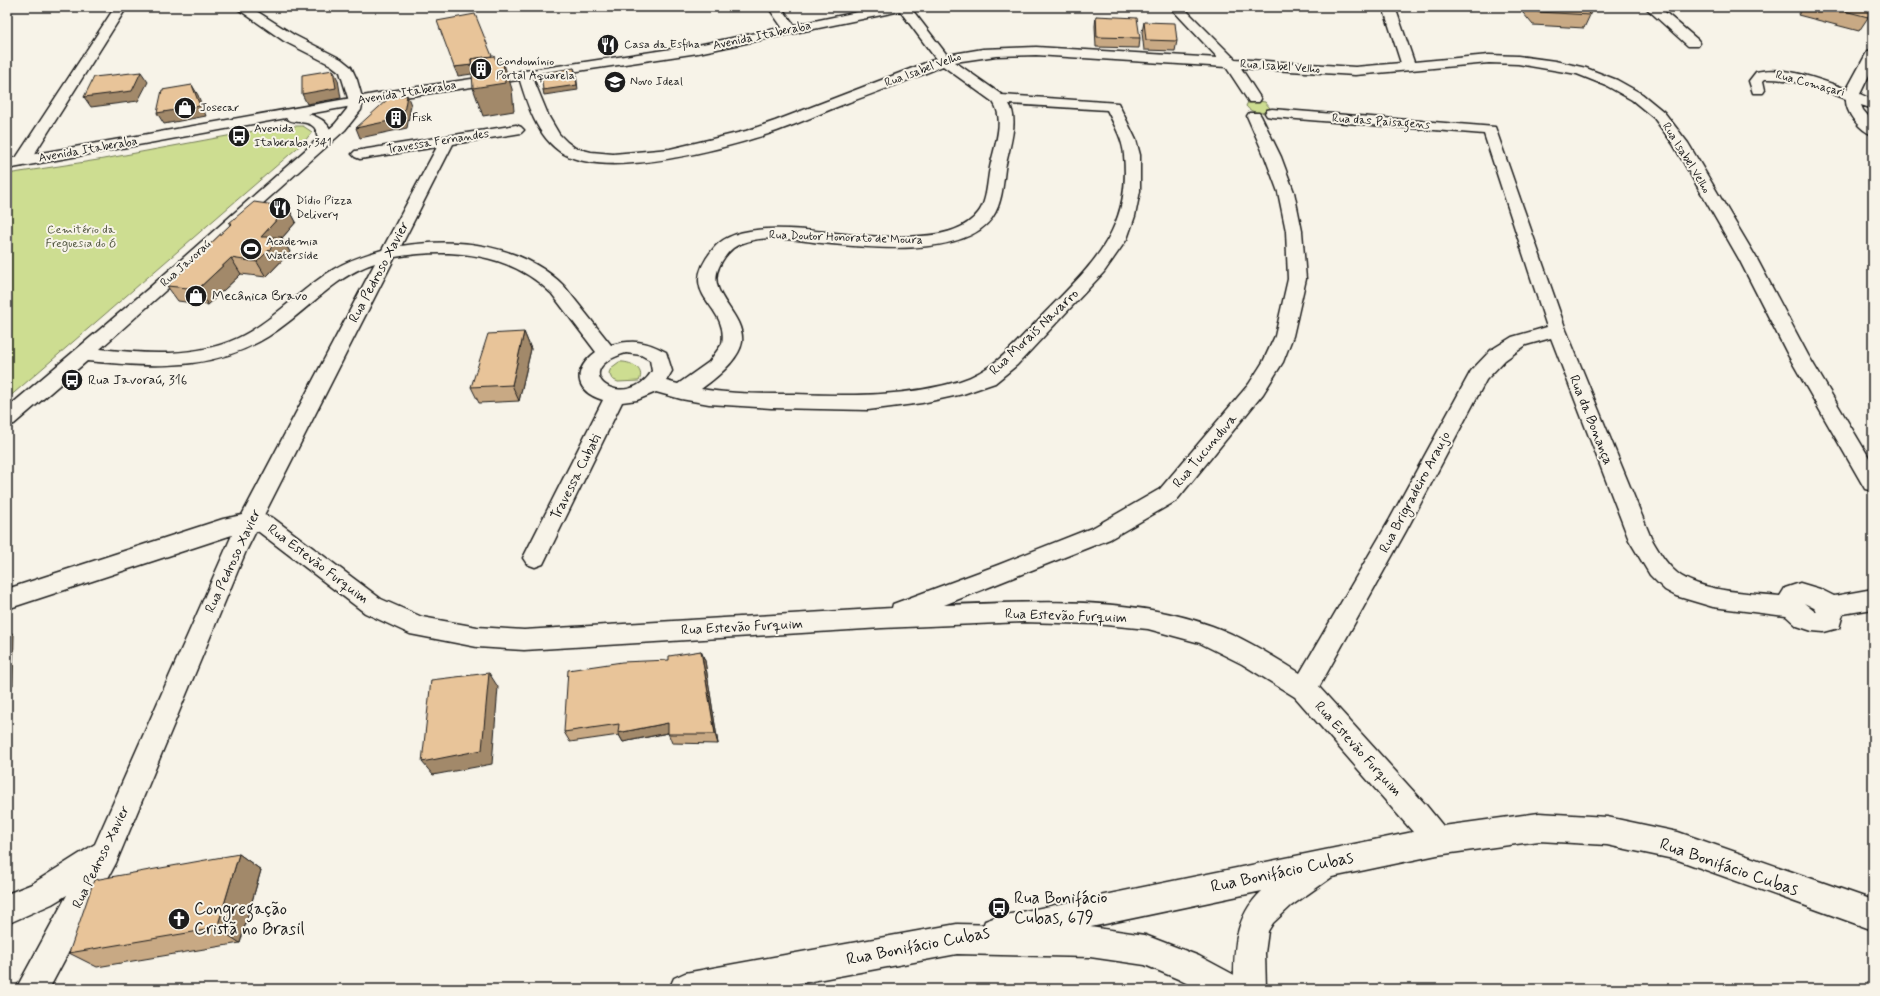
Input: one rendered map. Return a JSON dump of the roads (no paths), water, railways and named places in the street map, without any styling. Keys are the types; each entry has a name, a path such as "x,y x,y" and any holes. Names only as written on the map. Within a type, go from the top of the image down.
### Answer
{"street":[{"path":"22,161 121,7"},
{"path":"243,8 260,7"},
{"path":"774,7 791,30"},
{"name":"Avenida Itaberaba","path":"7,164 356,101 525,74 698,49 902,7"},
{"name":"Rua Doutor Honorato de Moura","path":"681,392 706,376 720,362 732,344 731,327 725,313 711,294 706,282 707,270 719,250 731,242 752,236 780,234 900,242 946,238 974,227 985,216 991,201 1004,136 1006,117 1005,108 998,100 944,60 902,7"},
{"name":"Rua Tucunduva","path":"882,618 1006,572 1102,533 1168,495 1256,389 1273,362 1284,336 1297,279 1294,231 1286,192 1252,108 1231,64 1176,7"},
{"path":"1389,7 1409,67"},
{"path":"1652,7 1693,43"},
{"path":"243,8 290,38 336,62 346,70 356,101"},
{"name":"Rua Isabel Velho","path":"525,74 531,97 547,127 569,150 582,156 602,159 630,158 663,154 738,138 773,127 944,60 963,55 1014,50 1356,71 1489,59 1518,60 1555,65 1581,71 1612,83 1637,97 1659,115 1680,143 1748,259 1798,355 1873,483"},
{"path":"1873,54 1857,81 1852,96 1854,111 1873,130"},
{"name":"Rua Comaçari","path":"1758,90 1756,80 1761,75 1769,73 1786,76 1852,96"},
{"path":"1852,96 1873,105"},
{"name":"Rua Morais Navarro","path":"653,384 681,392 709,397 772,401 868,403 922,396 963,387 988,378 1010,360 1098,268 1118,239 1127,216 1132,191 1132,155 1128,140 1113,106 998,100"},
{"name":"Rua Javoraú","path":"7,419 155,292 349,118 354,110 356,101"},
{"name":"Rua das Paisagens","path":"1252,108 1490,130"},
{"path":"277,116 297,117 315,121 320,124 325,131 325,139"},
{"name":"Travessa Fernandes","path":"360,154 516,130"},
{"name":"Rua da Bonança","path":"1490,130 1557,330 1637,533 1651,560 1674,583 1690,591 1708,596 1792,607 1790,600 1793,595 1800,593 1810,594 1821,600 1829,607 1873,599"},
{"name":"Rua Pedroso Xavier","path":"32,989 106,853 235,551 333,359 448,140"},
{"path":"82,354 168,360 191,358 220,352 243,343 265,330 342,271 363,261 391,251 419,247 451,247 495,253 526,267 549,281 566,299 607,353"},
{"name":"Rua Brigradeiro Araujo","path":"1304,689 1394,532 1478,376 1498,354 1519,341 1557,330"},
{"path":"626,348 646,349 659,358 662,370 653,384 636,394 616,397 600,393 590,385 588,374 594,363 607,353 626,348"},
{"name":"Travessa Cubati","path":"535,558 616,397"},
{"name":"Rua Estevão Furquim","path":"7,599 223,528 251,522 265,524 281,535 350,590 373,606 419,627 477,637 524,640 882,618 1023,612 1095,614 1148,619 1205,634 1251,656 1304,689 1411,808 1437,841"},
{"name":"Rua Bonifácio Cubas","path":"685,989 957,939 1437,841 1539,828 1607,832 1678,846 1873,915"},
{"path":"7,909 42,894 106,853"},
{"path":"1250,989 1251,934 1264,910 1283,894 1331,862"},
{"path":"957,939 1090,942 1145,950 1188,967 1229,989"}],"place":[{"name":"Casa da Esfiha","path":"608,45"},
{"name":"Condomínio Portal Aquarela","path":"481,69"},
{"name":"Novo Ideal","path":"615,82"},
{"name":"Josecar","path":"185,108"},
{"name":"Fisk","path":"396,118"},
{"name":"Avenida Itaberaba, 341","path":"239,136"},
{"name":"Dídio Pizza Delivery","path":"280,208"},
{"name":"Academia Waterside","path":"251,249"},
{"name":"Mecânica Bravo","path":"196,296"},
{"name":"Rua Javoraú, 316","path":"72,380"},
{"name":"Rua Bonifácio Cubas, 679","path":"999,908"},
{"name":"Congregação Cristã no Brasil","path":"179,919"}],"park label":[{"name":"Cemitério da Freguesia do Ó","path":"81,237"}]}
